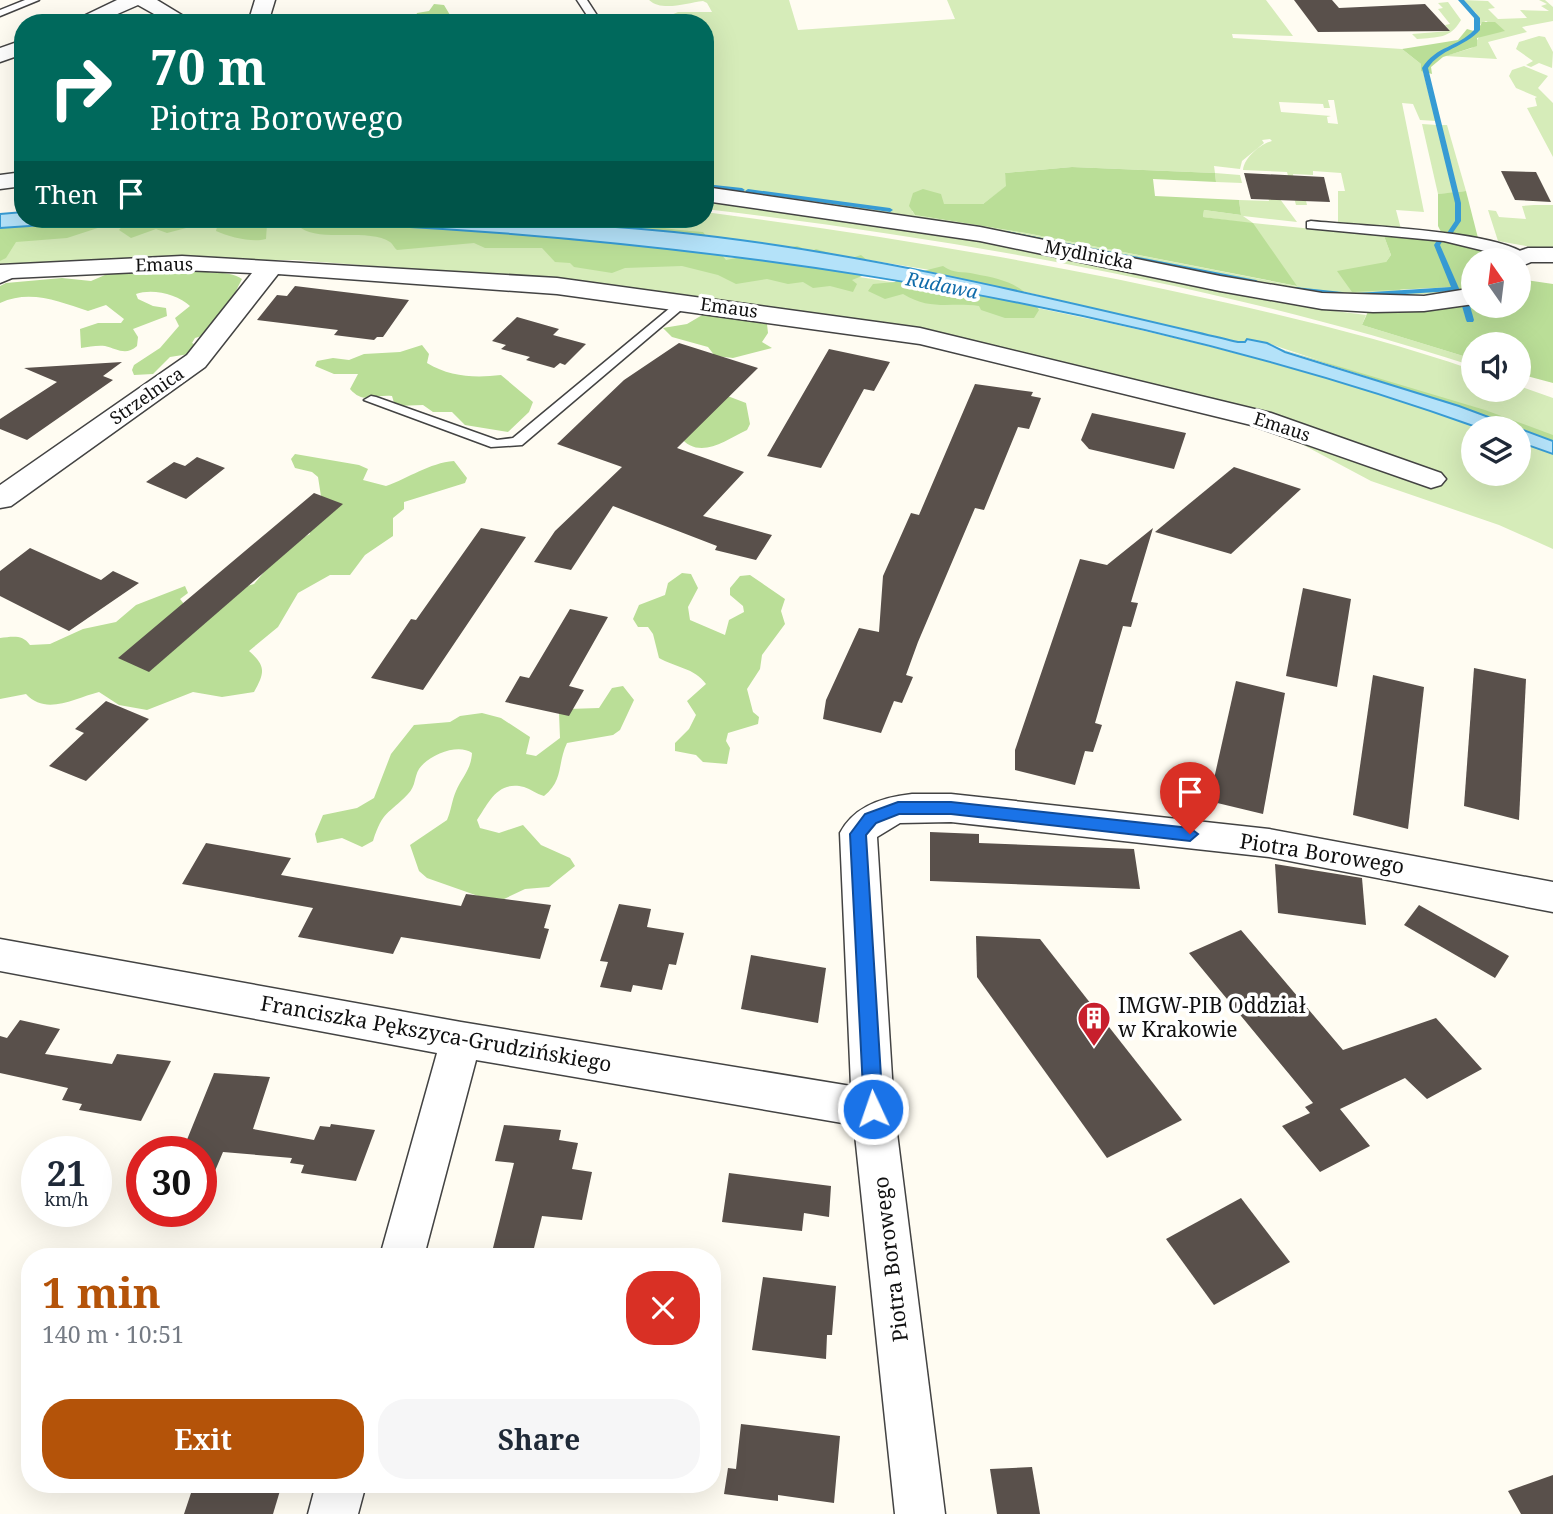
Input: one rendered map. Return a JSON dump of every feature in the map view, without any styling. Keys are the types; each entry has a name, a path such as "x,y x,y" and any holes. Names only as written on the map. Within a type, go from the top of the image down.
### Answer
{"street":[{"path":"101,14 134,0"},
{"path":"142,0 168,14"},
{"name":"Mydlnicka","path":"714,195 966,232 1320,299 1394,303 1461,297"},
{"path":"1531,257 1553,255"},
{"name":"Emaus","path":"3,273 182,263 271,266 543,285 920,336 1261,419 1430,479"},
{"name":"Strzelnica","path":"0,499 196,361 271,266"},
{"name":"Piotra Borowego","path":"920,1514 873,1109 858,834 871,818 898,808 951,808 1269,843 1553,897"},
{"name":"Franciszka Pększyca-Grudzińskiego","path":"0,955 461,1040 873,1109"},
{"path":"404,1248 461,1040"},
{"path":"333,1514 339,1493"}],"lane":[{"path":"0,13 34,0"},
{"path":"1311,225 1448,236 1497,248"},
{"path":"371,400 496,444 517,442 682,302"}],"green space":[{"path":"649,0 789,0 798,30 955,19 947,0 1266,0 1293,36 1232,34 1233,38 1402,49 1421,64 1436,121 1420,120 1413,104 1402,103 1424,212 1396,210 1401,229 1338,225 1338,191 1345,191 1341,173 1313,171 1313,175 1293,174 1298,200 1306,201 1307,205 1296,205 1287,172 1243,170 1253,152 1242,161 1240,169 1214,166 1215,173 1072,167 1005,173 1007,186 983,204 944,204 912,211 915,215 1026,233 1296,286 1253,224 1203,217 1204,210 1241,215 1239,200 1269,201 1268,196 1277,195 1297,222 1243,216 1253,223 1384,236 1391,255 1386,262 1401,291 1455,287 1458,292 1374,297 1330,295 916,219 714,190 714,14 674,14 712,12 703,1 661,6","holes":["1328,100 1334,100 1338,124 1328,123 1327,117 1331,116 1281,112 1279,102 1323,104 1324,108 1330,108","1262,140 1272,141 1253,152 1264,143"]},
{"path":"1462,0 1488,1 1495,8 1488,9 1498,19 1527,18 1520,10 1549,11 1541,6 1547,4 1539,0 1545,0 1553,7 1553,21 1522,27 1527,32 1488,42 1497,59 1445,56 1472,48 1481,34 1504,31 1486,21 1480,24 1476,13"},
{"path":"1448,2 1461,20 1457,26 1448,34 1443,36 1417,39 1412,34 1450,31 1445,25 1450,24 1438,9 1443,8 1438,3"},
{"path":"434,4 444,5 449,14 417,14 429,11"},
{"path":"1482,22 1495,22 1505,31 1477,38 1477,46 1443,57 1431,67 1432,74 1421,71 1421,64 1402,49 1458,40 1467,29 1477,32"},
{"path":"1539,36 1545,37 1553,52 1552,68 1539,63 1531,67 1526,65 1533,61 1516,49 1519,42"},
{"path":"1524,66 1548,76 1538,88 1553,103 1553,157 1527,108 1537,106 1537,97 1516,88 1509,76 1512,70"},
{"path":"1422,124 1437,125 1453,193 1438,194"},
{"path":"1440,125 1447,125 1466,191 1457,192"},
{"path":"1072,167 1215,173 1216,182 1153,179 1155,196 1239,200 1241,215 1204,210 1203,217 1253,223 1297,286 1026,233 915,215 909,206 913,193 923,189 941,194 944,204 983,204 1006,186 1005,173"},
{"path":"1215,173 1240,175 1242,183 1216,182"},
{"path":"1466,191 1478,238 1441,232 1438,226 1438,194"},
{"path":"714,199 935,231 1320,309 1366,315 1362,325 1461,355 1461,362 1285,312 1189,289 899,235 714,210"},
{"path":"1553,205 1553,251 1498,241 1488,210 1496,211 1499,217 1526,219 1522,206"},
{"path":"714,213 1030,262 1255,309 1412,350 1461,366 1461,402 1531,402 1531,390 1553,398 1553,441 1531,432 1531,416 1486,416 1267,343 1238,342 936,271 674,232 617,228 714,228"},
{"path":"0,226 98,228 67,238 16,242 6,258 0,261"},
{"path":"0,228 420,228 642,245 982,298 1067,314 1235,353 1401,401 1461,422 1461,486 1531,486 1531,446 1553,454 1553,549 1499,525 1371,481 1264,424 1007,355 450,272 295,260 210,260 0,268"},
{"path":"186,228 167,233 156,229 131,238 119,230"},
{"path":"217,228 267,228 266,239 254,240 216,231"},
{"path":"301,228 666,228 703,232 726,260 797,246 802,248 802,256 816,249 849,259 861,255 869,262 862,276 852,280 857,284 853,292 830,286 813,288 803,282 788,284 767,279 736,284 718,275 682,266 625,268 612,273 555,262 542,248 485,248 474,243 397,250 390,242 381,238 309,232"},
{"path":"1421,235 1483,248 1461,248 1461,291 1458,292 1455,287 1352,292 1337,271 1386,262 1391,255 1384,236"},
{"path":"943,266 1012,284 1027,294 1039,310 1034,318 1005,318 981,310 979,306 931,304 903,294 885,299 868,291 873,284 895,282 909,267 923,271"},
{"path":"196,269 231,274 242,279 224,314 204,335 195,338 192,343 196,345 189,354 170,357 153,374 134,375 132,370 134,365 160,348 179,326 175,318 190,306 179,298 157,292 136,294 138,299 153,306 166,308 167,316 133,329 138,337 137,346 125,351 105,346 81,348 80,329 98,323 121,323 124,319 106,305 88,311 34,297 0,303 0,286 6,283 62,278 91,281 112,272"},
{"path":"1531,281 1553,284 1553,383 1531,377 1531,332 1461,332 1461,355 1362,325 1370,307 1461,303 1461,318 1531,318"},
{"path":"704,314 767,324 768,333 762,342 772,348 733,358 715,356 708,347 672,337 663,328 687,324"},
{"path":"422,345 429,354 427,363 436,368 472,376 501,375 533,402 529,412 508,432 465,425 452,412 433,412 423,405 395,406 392,396 360,397 350,389 358,374 334,374 315,366 317,361 333,358 349,360 364,354 400,352"},
{"path":"1274,347 1501,416 1486,416"},
{"path":"725,395 746,403 750,424 747,430 721,443 703,448 687,443 679,436"},
{"path":"1531,427 1553,435 1553,441 1531,433"},
{"path":"295,454 359,465 368,469 363,480 386,486 428,468 454,461 467,478 465,483 404,502 404,509 393,518 393,536 365,555 350,575 330,575 298,593 278,627 249,651 262,670 254,692 222,697 193,692 147,710 119,705 99,692 52,705 42,704 26,694 0,699 0,638 20,638 30,645 50,644 83,629 116,622 136,605 185,586 188,593 180,599 184,604 254,584 286,546 310,534 309,527 323,509 318,477 312,472 295,468 291,459"},
{"path":"682,573 691,574 698,588 688,607 690,620 725,635 729,620 744,612 743,606 730,595 730,588 740,576 750,575 785,599 781,611 785,624 762,655 760,669 747,689 753,712 759,717 758,724 728,733 726,741 730,748 727,764 703,762 696,755 675,751 675,743 689,729 696,715 687,701 706,684 690,671 659,658 653,634 648,627 638,627 633,619 639,605 665,595 668,583"},
{"path":"623,686 634,700 620,730 613,735 567,743 555,784 544,796 524,787 507,787 494,795 477,820 480,828 499,833 523,825 541,845 570,858 575,866 549,887 525,889 504,899 481,897 427,878 419,871 410,845 447,820 456,791 470,764 472,753 466,750 444,752 424,764 417,772 411,791 383,818 373,841 362,847 342,838 317,843 315,834 323,815 357,808 374,798 391,754 414,725 450,722 460,716 482,713 501,718 530,737 526,754 536,756 560,738 559,713 568,709 599,708 612,688"}],"water":[{"path":"14,213 14,227 0,228 0,214"},
{"name":"Rudawa","path":"423,228 631,228 816,251 1028,293 1238,342 1245,342 1247,339 1267,343 1285,352 1486,416 1461,416 1461,422 1334,380 1182,339 1027,304 870,276 712,254"},
{"path":"1531,433 1553,441 1553,454 1531,446"}],"building":[{"path":"1294,0 1332,0 1339,8 1425,4 1450,31 1318,32"},
{"path":"1501,171 1536,172 1551,202 1515,200"},
{"path":"1244,173 1324,177 1330,202 1251,199"},
{"path":"295,286 409,300 383,337 374,340 334,335 338,330 257,320 277,295 287,296"},
{"path":"517,317 559,329 553,335 586,344 565,365 560,363 554,368 526,360 530,357 501,349 506,345 492,341"},
{"path":"679,343 758,368 677,448 744,472 703,516 772,535 756,560 715,550 717,546 613,506 571,570 534,562 555,531 622,467 557,444 624,380"},
{"path":"829,349 890,362 874,391 864,389 821,468 767,456"},
{"path":"122,362 103,376 113,380 27,440 0,429 0,419 57,382 24,368"},
{"path":"975,384 1033,392 1031,396 1041,398 1029,429 1018,427 984,510 975,508 918,642 906,675 913,677 902,703 894,701 881,733 823,719 826,700 859,628 879,632 883,576 911,513 919,515"},
{"path":"1092,413 1186,433 1174,469 1089,449 1081,440"},
{"path":"197,457 225,468 186,499 146,482 174,462 185,466"},
{"path":"1234,467 1301,489 1231,554 1155,532"},
{"path":"314,493 343,504 149,672 118,658"},
{"path":"481,528 526,537 423,690 371,678 411,619 416,620"},
{"path":"1153,528 1131,602 1138,603 1131,627 1123,626 1095,723 1102,725 1093,752 1085,751 1075,785 1015,770 1015,750 1080,559 1107,565"},
{"path":"30,548 101,580 113,571 139,583 69,631 0,596 0,571"},
{"path":"1303,588 1351,599 1337,687 1286,676"},
{"path":"570,609 608,617 569,686 584,690 569,716 505,702 520,676 529,678"},
{"path":"1474,668 1526,679 1519,820 1464,806"},
{"path":"1373,675 1424,687 1408,829 1353,815"},
{"path":"1236,681 1285,693 1263,814 1209,801"},
{"path":"106,701 149,719 86,781 49,766 84,733 75,729"},
{"path":"930,832 979,834 979,843 1134,849 1140,889 930,881"},
{"path":"206,843 291,858 281,875 461,906 466,894 551,905 544,928 549,929 540,959 401,937 393,954 298,937 313,908 182,884"},
{"path":"1275,864 1362,878 1366,925 1278,913"},
{"path":"619,904 651,909 647,927 684,933 676,965 669,964 662,990 633,985 631,992 600,987 608,962 600,961"},
{"path":"1419,905 1509,956 1495,978 1404,925"},
{"path":"1241,930 1343,1050 1436,1018 1482,1069 1427,1099 1405,1078 1340,1109 1370,1146 1320,1172 1282,1126 1310,1113 1305,1107 1313,1103 1189,953"},
{"name":"IMGW-PIB Oddział w Krakowie","path":"976,936 1040,939 1182,1120 1107,1158 977,977"},
{"path":"751,955 826,968 818,1023 741,1009"},
{"path":"20,1020 60,1029 45,1054 112,1064 117,1054 171,1061 141,1121 79,1110 82,1104 62,1100 68,1088 0,1073 0,1036 7,1038"},
{"path":"214,1073 270,1077 253,1129 314,1140 320,1126 330,1127 331,1124 375,1130 356,1181 301,1173 304,1165 290,1163 292,1158 223,1152 217,1166 217,1136 188,1136"},
{"path":"504,1125 561,1130 559,1140 578,1143 572,1169 592,1172 582,1220 542,1216 534,1248 493,1248 514,1163 495,1161"},
{"path":"729,1173 831,1186 829,1217 804,1213 802,1231 722,1222"},
{"path":"1241,1198 1290,1262 1214,1305 1166,1239"},
{"path":"763,1277 836,1286 832,1335 827,1335 826,1359 752,1350"},
{"path":"741,1424 840,1436 834,1503 778,1495 778,1501 724,1494 728,1468 736,1469"},
{"path":"1032,1467 1040,1514 997,1514 990,1469"},
{"path":"1553,1475 1553,1514 1521,1514 1508,1491"},
{"path":"191,1493 279,1493 273,1514 184,1514"}],"waterway":[{"path":"1450,233 1458,221 1458,203 1425,68 1436,55 1465,41 1477,30 1477,18 1461,0"},
{"path":"714,187 742,190"},
{"path":"748,191 890,210"},
{"path":"1006,233 1256,282"},
{"path":"1440,240 1437,245 1457,293"},
{"path":"1295,289 1342,294"},
{"path":"1357,295 1455,289"}],"place":[{"name":"IMGW-PIB Oddział w Krakowie","path":"1094,1048"}],"route":[{"path":"873,1109 858,834 871,818 898,808 951,808 1190,834"}]}
